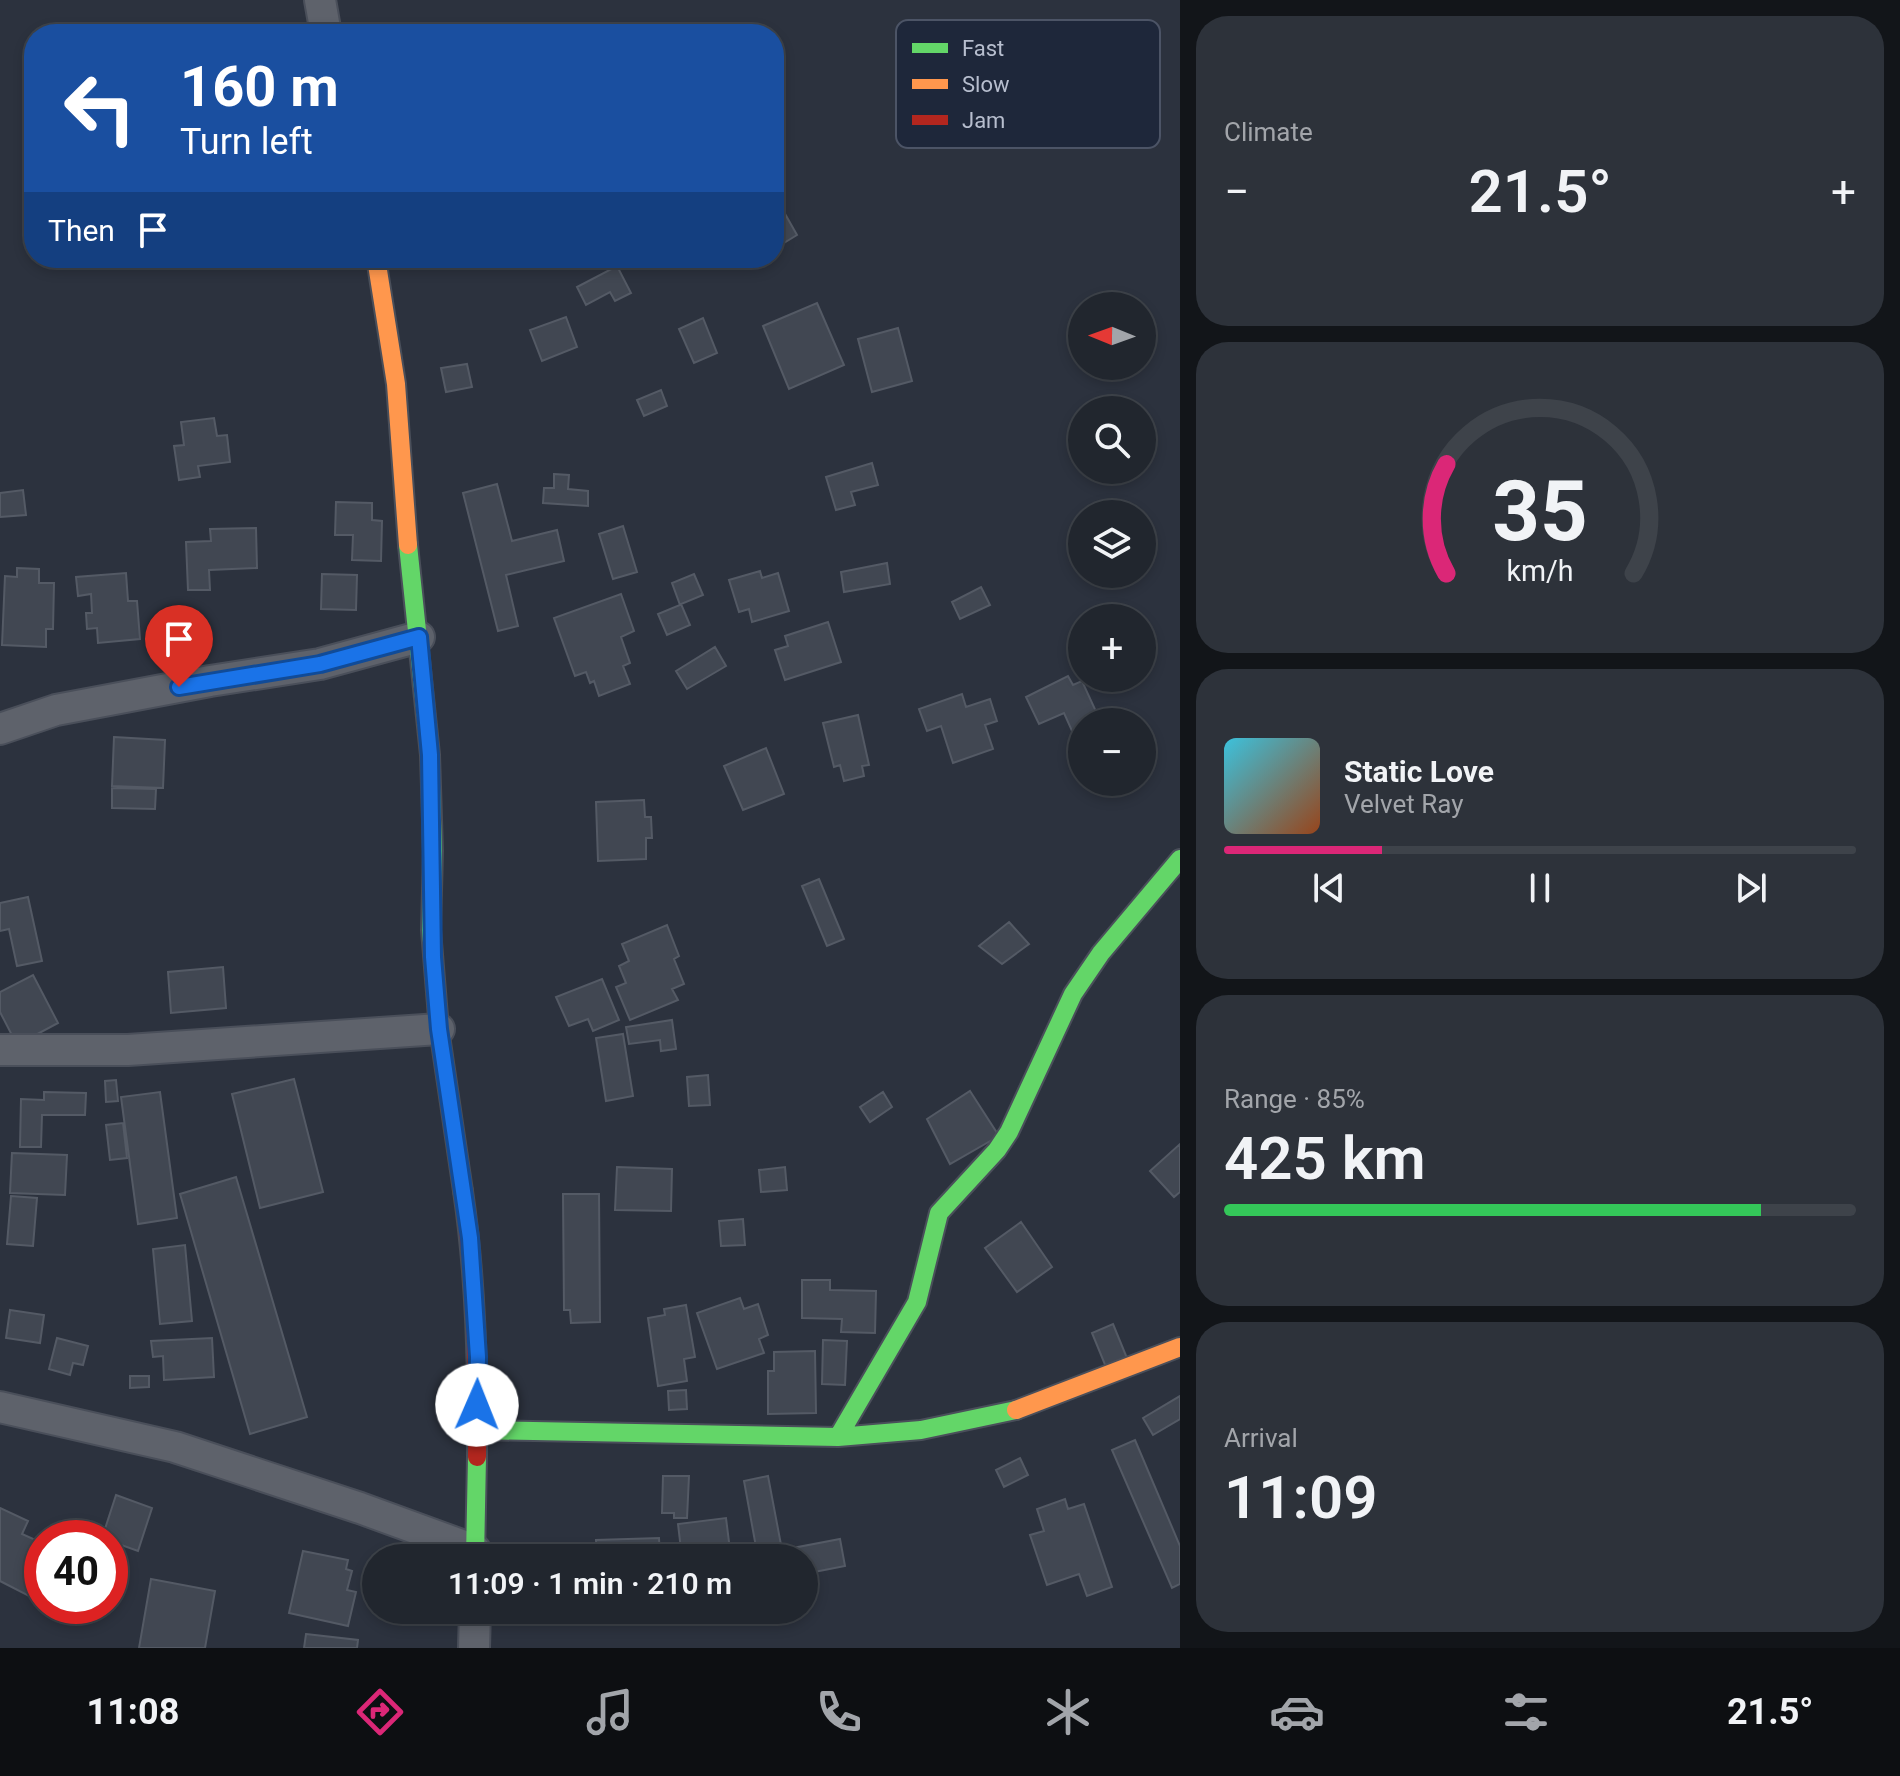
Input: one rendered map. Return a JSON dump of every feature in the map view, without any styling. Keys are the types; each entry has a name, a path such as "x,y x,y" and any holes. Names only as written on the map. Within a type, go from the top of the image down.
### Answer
{"street":[{"path":"320,0 324,24"},
{"path":"378,268 396,384 403,508 430,755 433,851 431,930 439,1029 470,1238 478,1357 475,1544"},
{"path":"0,729 56,710 320,664 419,637"},
{"path":"838,1437 917,1302 939,1213 997,1150 1009,1132 1073,994 1094,963 1180,859"},
{"path":"0,1050 128,1050 439,1029"},
{"path":"477,1430 838,1437 921,1430 1010,1412 1180,1347"},
{"path":"0,1407 175,1447 360,1508 450,1544"},
{"path":"474,1648 475,1624"}],"building":[{"path":"784,212 797,235 784,243"},
{"path":"618,268 631,293 615,301 610,292 586,305 577,287"},
{"path":"817,303 844,365 789,389 763,326"},
{"path":"566,317 577,347 542,361 530,330"},
{"path":"703,318 717,353 694,363 679,329"},
{"path":"898,328 912,381 872,392 858,339"},
{"path":"467,364 472,387 446,392 441,368"},
{"path":"661,390 667,406 644,416 637,400"},
{"path":"214,418 217,436 227,435 230,462 198,466 200,477 179,480 174,446 184,445 181,422"},
{"path":"872,463 878,485 851,492 855,505 836,510 826,477"},
{"path":"554,474 569,475 568,489 588,491 588,506 543,503 544,488 554,488"},
{"path":"497,484 512,541 557,530 564,561 506,575 518,626 498,631 463,493"},
{"path":"23,490 26,515 0,517 0,493"},
{"path":"336,502 372,503 372,520 382,521 381,561 352,560 353,535 335,535"},
{"path":"623,526 637,572 613,579 599,534"},
{"path":"256,528 257,568 209,570 210,590 188,590 186,542 211,541 210,529"},
{"path":"887,563 890,584 844,592 841,572"},
{"path":"17,568 39,569 39,583 54,583 53,629 46,629 46,647 2,645 5,576 17,577"},
{"path":"760,571 762,578 778,573 789,611 752,622 749,609 739,612 729,580"},
{"path":"126,573 128,601 137,601 140,639 98,643 97,628 87,629 86,613 92,613 91,594 78,596 76,577"},
{"path":"322,574 357,575 356,610 321,609"},
{"path":"694,574 703,595 681,604 690,625 667,635 658,614 680,605 672,583"},
{"path":"981,587 990,605 960,619 952,602"},
{"path":"621,594 634,631 621,637 630,663 623,666 630,684 599,696 594,681 590,683 586,672 575,676 554,618"},
{"path":"828,622 841,662 785,680 775,650 788,646 785,636"},
{"path":"715,647 726,666 687,689 676,671"},
{"path":"1068,676 1068,692 1087,692 1094,708 1068,708 1068,722 1064,713 1039,724 1026,697"},
{"path":"962,694 966,707 990,699 997,721 985,725 993,749 953,763 941,726 927,731 919,709"},
{"path":"858,715 869,765 862,766 864,776 844,781 840,765 834,767 823,723"},
{"path":"114,737 165,740 163,788 112,786"},
{"path":"766,748 784,794 743,810 724,766"},
{"path":"112,788 156,789 155,809 112,808"},
{"path":"644,800 645,817 651,817 652,838 646,838 646,859 598,861 596,802"},
{"path":"819,879 844,939 827,946 802,886"},
{"path":"28,897 42,961 17,966 9,929 0,931 0,903"},
{"path":"1009,922 1029,944 1002,964 979,946"},
{"path":"667,925 679,956 674,959 684,984 672,989 678,1000 630,1020 616,987 626,983 619,966 629,961 622,944"},
{"path":"223,967 226,1008 171,1013 168,972"},
{"path":"33,975 58,1023 17,1045 0,1012 0,992"},
{"path":"602,979 619,1020 593,1031 588,1019 569,1026 556,997"},
{"path":"672,1020 676,1049 661,1051 660,1040 629,1044 626,1027"},
{"path":"623,1034 633,1096 606,1101 596,1038"},
{"path":"708,1075 710,1105 689,1106 687,1077"},
{"path":"294,1079 323,1192 260,1208 232,1094"},
{"path":"116,1080 118,1101 106,1102 105,1081"},
{"path":"970,1091 999,1136 950,1164 927,1119"},
{"path":"44,1092 86,1093 85,1115 42,1115 41,1147 20,1147 21,1099 44,1100"},
{"path":"160,1092 177,1218 138,1224 121,1097"},
{"path":"883,1092 892,1107 870,1122 860,1107"},
{"path":"123,1123 127,1158 110,1160 106,1125"},
{"path":"1180,1144 1180,1192 1174,1197 1150,1171"},
{"path":"12,1153 67,1155 65,1195 10,1193"},
{"path":"617,1167 672,1169 671,1211 615,1210"},
{"path":"785,1167 787,1190 761,1192 759,1170"},
{"path":"236,1177 307,1417 250,1434 180,1194"},
{"path":"563,1194 599,1194 600,1322 571,1323 570,1310 564,1310"},
{"path":"11,1196 37,1198 33,1246 7,1244"},
{"path":"743,1219 745,1245 721,1246 719,1221"},
{"path":"1021,1222 1052,1267 1017,1292 985,1248"},
{"path":"185,1245 192,1321 160,1324 153,1249"},
{"path":"802,1280 830,1280 830,1290 876,1291 875,1333 841,1332 842,1319 802,1318"},
{"path":"740,1298 744,1309 758,1304 768,1335 759,1339 764,1353 717,1369 697,1313"},
{"path":"686,1305 695,1357 684,1359 687,1381 658,1386 648,1318 665,1315 664,1309"},
{"path":"10,1310 44,1315 40,1343 6,1338"},
{"path":"1113,1324 1129,1363 1108,1372 1092,1333"},
{"path":"57,1338 88,1346 83,1365 73,1363 70,1375 49,1369"},
{"path":"212,1338 214,1377 164,1380 163,1356 153,1357 151,1341"},
{"path":"823,1340 847,1341 845,1385 822,1384"},
{"path":"815,1351 816,1413 768,1414 768,1371 774,1371 774,1352"},
{"path":"130,1376 149,1376 149,1387 130,1388"},
{"path":"686,1390 687,1409 669,1410 668,1391"},
{"path":"1180,1396 1180,1419 1153,1435 1143,1418"},
{"path":"1135,1440 1180,1546 1180,1584 1172,1588 1112,1450"},
{"path":"1020,1458 1028,1475 1004,1487 996,1470"},
{"path":"663,1476 689,1476 687,1518 674,1518 674,1513 662,1513"},
{"path":"768,1476 781,1544 755,1544 744,1481"},
{"path":"116,1495 152,1508 138,1551 128,1547 128,1520 108,1520"},
{"path":"1065,1499 1068,1509 1084,1504 1112,1587 1087,1596 1079,1574 1047,1585 1030,1535 1044,1531 1037,1509"},
{"path":"0,1508 26,1520 22,1534 24,1593 0,1581"},
{"path":"726,1518 729,1544 680,1544 678,1524"},
{"path":"659,1538 659,1544 596,1544 596,1540"},
{"path":"840,1539 845,1566 818,1571 818,1544 814,1544"},
{"path":"303,1551 348,1560 346,1569 352,1571 347,1590 356,1592 348,1626 289,1613"},
{"path":"151,1579 215,1591 205,1648 139,1648"},
{"path":"306,1634 358,1640 357,1648 304,1648"}],"traffic: fast":[{"path":"408,545 430,755 433,851 431,930 439,1029 463,1191"},
{"path":"838,1437 917,1302 939,1213 997,1150 1009,1132 1073,994 1101,953 1180,859"},
{"path":"477,1430 838,1437 921,1430 1016,1410"},
{"path":"475,1544 477,1457"}],"traffic: slow":[{"path":"378,268 396,384 408,545"},
{"path":"1016,1410 1180,1347"}],"traffic: jam":[{"path":"463,1191 475,1324 477,1457"}],"route":[{"path":"179,687 320,664 419,637 430,755 433,957 439,1029 470,1238 478,1357 477,1405"}]}
